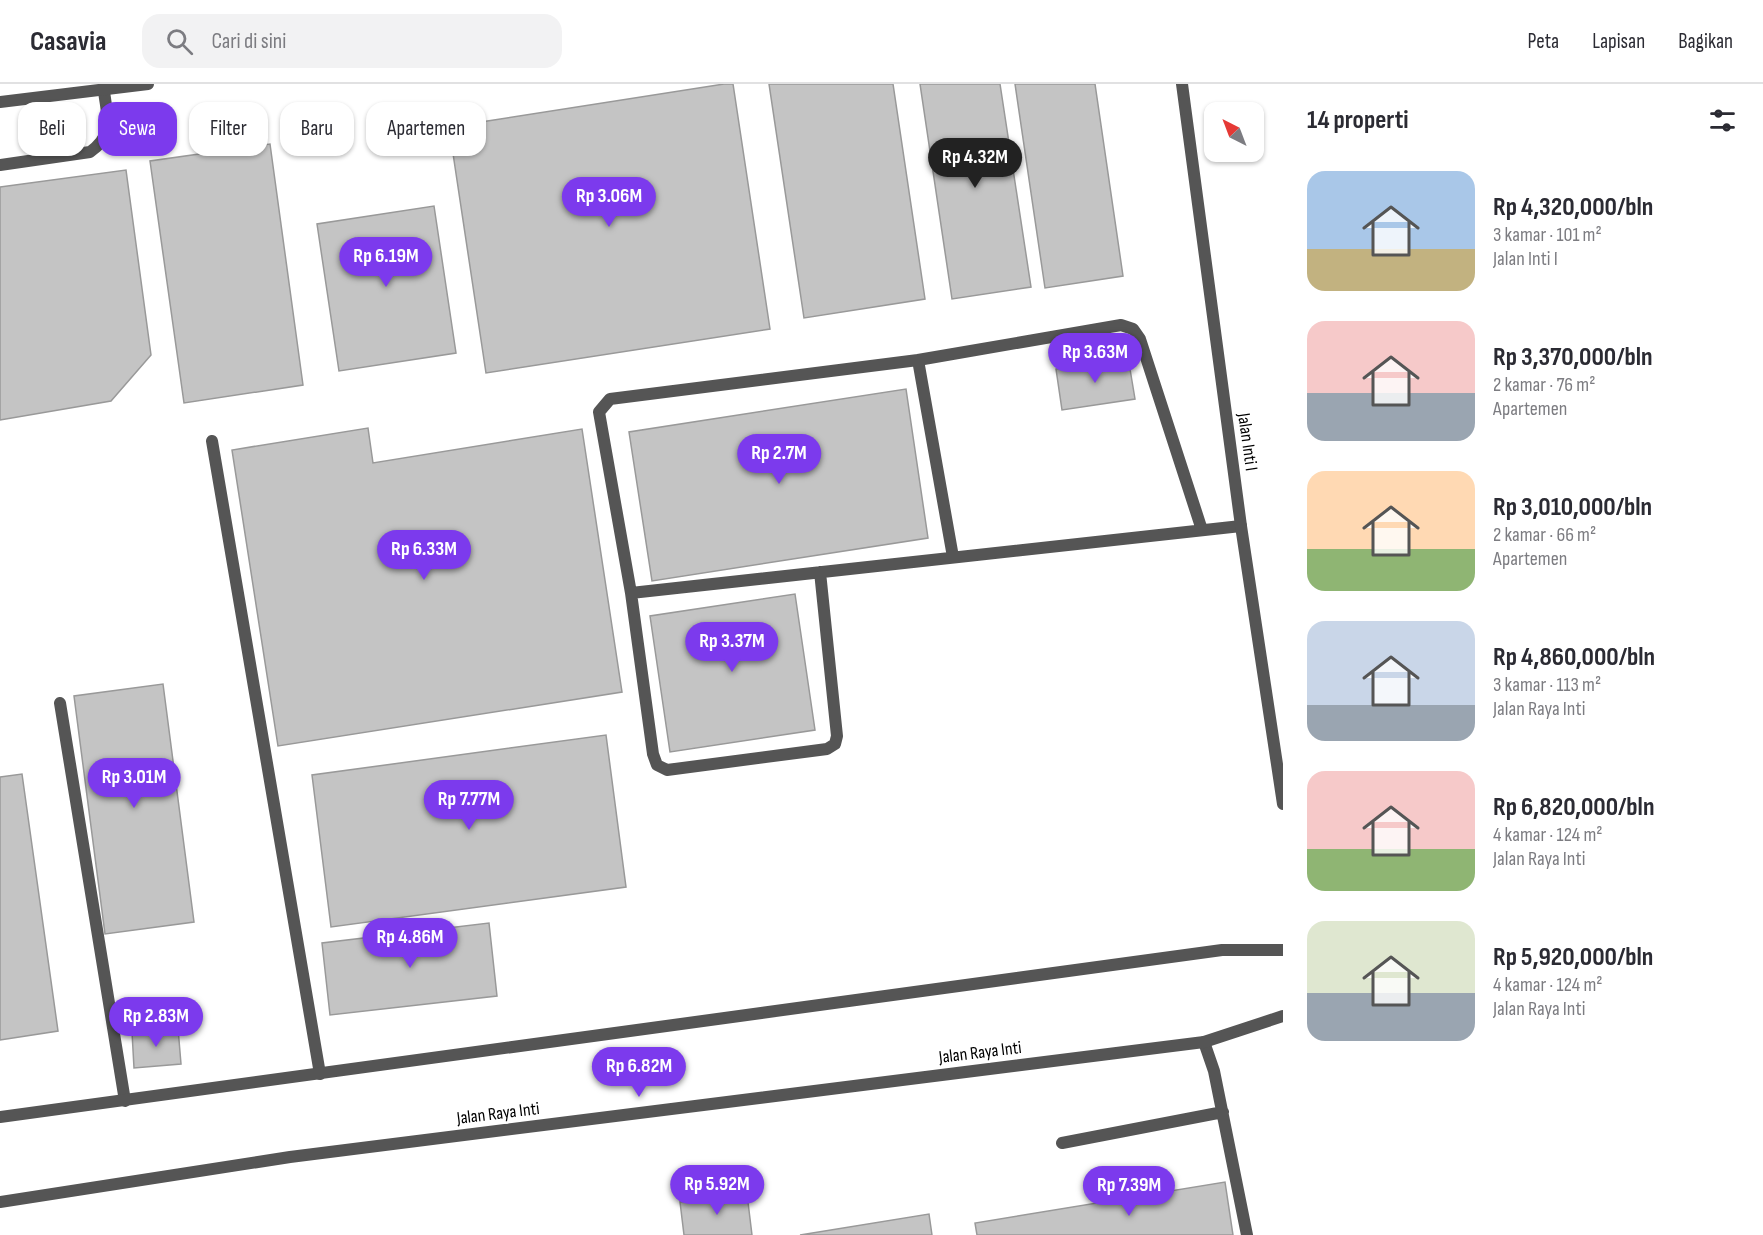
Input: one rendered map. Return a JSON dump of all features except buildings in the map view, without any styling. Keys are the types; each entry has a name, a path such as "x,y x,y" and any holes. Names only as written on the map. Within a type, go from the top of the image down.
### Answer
{"street":[{"path":"0,102 148,84"},
{"name":"Jalan Inti I","path":"1182,84 1241,526 1283,804"},
{"path":"0,165 90,152 100,144 108,131 104,91"},
{"path":"820,572 837,736 835,744 827,749 667,770 657,765 653,754 631,593 599,412 610,399 918,360 1121,325 1133,329 1140,339 1202,530"},
{"path":"918,360 953,557"},
{"path":"212,441 320,1074"},
{"path":"631,593 1241,526"},
{"path":"60,703 125,1101"},
{"path":"0,1117 1222,950 1283,951"},
{"name":"Jalan Raya Inti","path":"0,1202 290,1157 1204,1042 1283,1016"},
{"path":"1204,1042 1214,1071 1247,1235"},
{"path":"1062,1143 1223,1112"}]}
